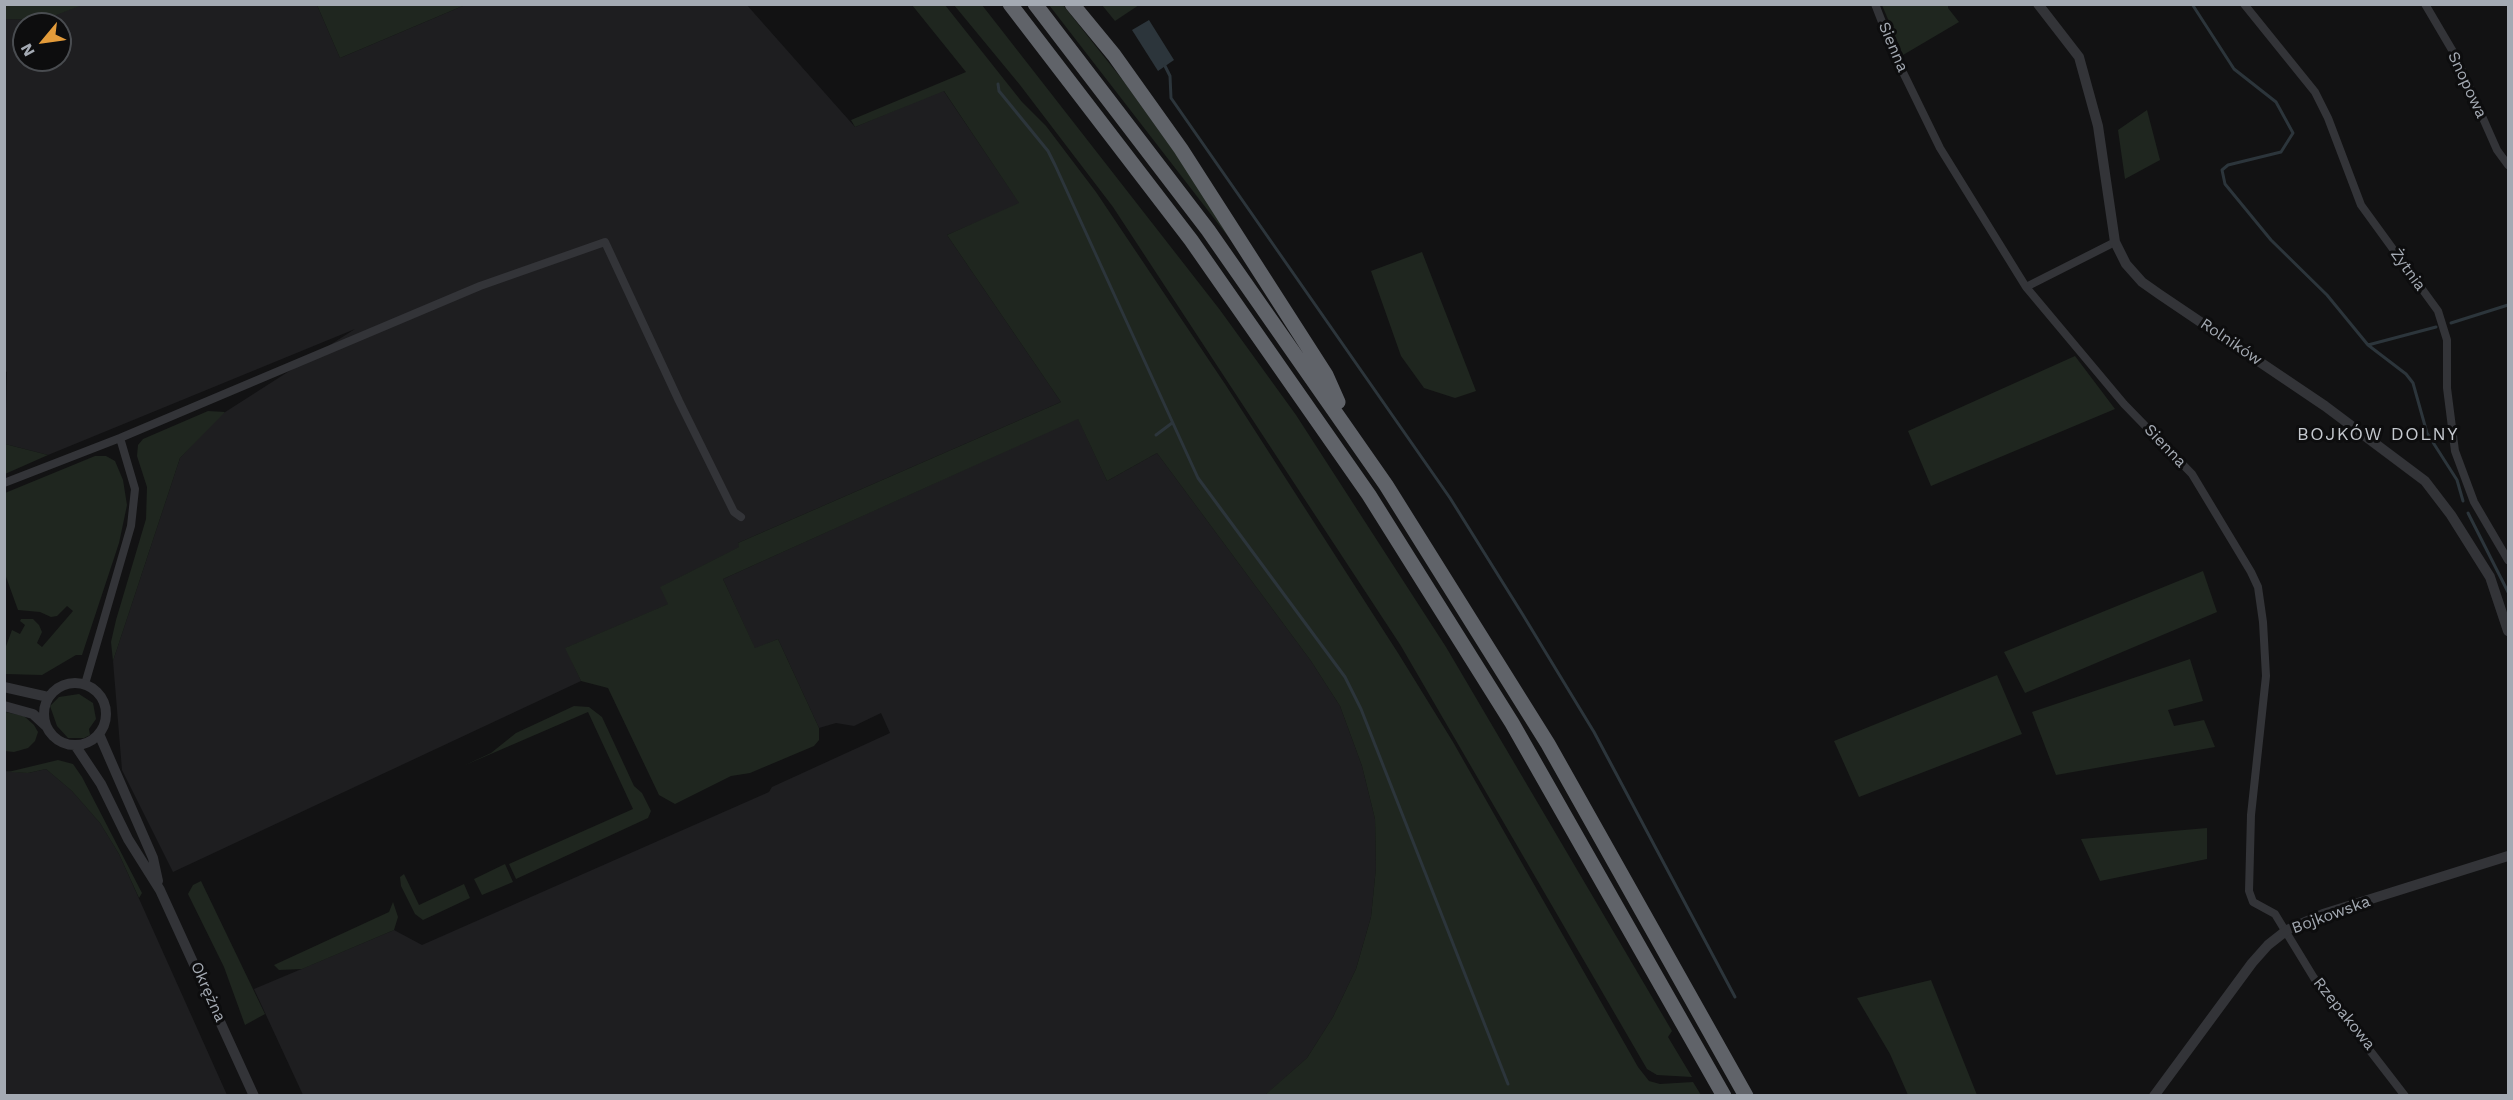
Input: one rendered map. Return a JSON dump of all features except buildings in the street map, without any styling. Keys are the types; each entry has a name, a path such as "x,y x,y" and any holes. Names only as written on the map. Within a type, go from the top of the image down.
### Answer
{"highway":[{"path":"1010,4 1109,130 1212,268 1369,495 1512,723 1724,1095"},
{"path":"1035,4 1201,220 1354,437 1485,641 1542,735 1746,1095"},
{"path":"1072,4 1142,93 1222,211 1326,375 1354,437"}],"street":[{"name":"Sienna","path":"1875,4 1896,58 1940,148 2026,287 2124,404 2192,474 2258,587 2266,676 2248,849 2249,891 2253,902 2275,914 2287,930"},
{"name":"Rolników","path":"2038,4 2079,57 2098,126 2115,242 2126,264 2142,282 2325,406 2425,481 2451,515 2490,577 2508,631"},
{"name":"Żytnia","path":"2244,4 2315,92 2328,118 2361,205 2438,311 2447,340 2446,388 2455,451 2474,502 2508,560"},
{"name":"Snopowa","path":"2426,4 2455,55 2497,150 2508,165"},
{"path":"4,483 120,438 480,286 605,242 679,401 734,512 741,517"},
{"path":"2026,287 2115,242"},
{"path":"85,684 131,526 135,489 120,438"},
{"path":"4,706 33,714 54,736 75,745 92,741 99,734 104,724 105,705 101,696 85,684 64,684 48,698 44,718 48,728"},
{"path":"4,687 48,698"},
{"name":"Okrężna","path":"99,734 153,858 160,890"},
{"name":"Okrężna","path":"75,745 101,784 128,839 160,890 254,1095"},
{"name":"Bojkowska","path":"2154,1095 2252,963 2268,945 2287,930 2323,914 2508,856"},
{"name":"Rzepakowa","path":"2287,930 2314,978 2405,1095"}],"shaded area":[{"path":"5,4 82,4 64,12 12,12 12,19 5,19"},
{"path":"82,4 317,5 340,58 465,5 746,4 855,127 943,90 1020,204 947,235 1061,402 738,543 740,547 661,587 669,604 566,648 581,681 173,872 122,770 113,661 180,458 219,416 355,329 48,455 5,444 7,372 5,371 5,19 12,19 12,72 72,72 72,12 63,12"},
{"path":"317,5 465,5 340,58"},
{"path":"912,5 945,5 1022,102 1046,126 1096,192 1225,384 1398,653 1453,742 1638,1067 1649,1081 1660,1084 1693,1082 1701,1095 1265,1095 1307,1058 1333,1017 1356,969 1371,917 1376,868 1375,819 1362,766 1340,706 1311,661 1157,453 1107,481 1078,419 723,579 755,648 778,639 819,728 819,740 814,746 750,773 731,776 675,804 659,795 608,688 581,681 565,648 668,604 660,587 739,547 738,543 1061,402 947,235 1019,203 944,91 855,127 851,120 966,72"},
{"path":"954,5 982,5 1220,310 1296,415 1446,647 1672,1031 1668,1037 1692,1077 1657,1075 1647,1069 1401,646 1113,207 1020,85"},
{"path":"1049,5 1063,5 1125,83 1195,181 1230,239"},
{"path":"1102,5 1139,5 1115,21"},
{"path":"1882,5 1948,5 1959,22 1903,55"},
{"path":"1149,20 1174,60 1158,71 1132,30"},
{"path":"2147,110 2160,160 2125,179 2118,130"},
{"path":"1422,252 1476,391 1455,398 1424,388 1401,356 1371,271"},
{"path":"2075,356 2115,409 1931,486 1908,431"},
{"path":"208,411 225,412 180,458 113,661 111,642 116,620 146,519 147,487 137,456 138,445 143,439"},
{"path":"1078,418 1107,481 1157,453 1311,661 1340,706 1362,766 1375,819 1376,868 1371,917 1356,969 1333,1017 1307,1058 1270,1091 1265,1095 303,1095 254,989 394,930 422,945 769,792 772,787 890,733 881,713 854,726 836,723 819,728 778,639 755,649 723,579"},
{"path":"5,444 48,455 5,474"},
{"path":"95,456 106,456 115,461 123,480 127,505 119,543 82,655 76,655 42,675 5,674 5,649 12,630 20,634 25,625 20,621 21,619 33,619 39,625 42,632 37,643 42,647 73,611 67,606 57,616 51,617 40,612 18,610 5,574 5,493"},
{"path":"2203,571 2217,612 2025,693 2004,652"},
{"path":"2190,659 2203,701 2168,710 2174,726 2204,720 2215,747 2056,775 2032,712"},
{"path":"1997,675 2022,734 1859,797 1834,741"},
{"path":"79,694 93,703 96,719 89,729 90,735 84,738 68,738 57,726 50,706 59,697"},
{"path":"574,706 589,707 602,717 634,786 642,793 651,811 648,818 516,879 509,864 633,809 588,712 463,766 491,753 516,733"},
{"path":"5,712 24,716 34,725 38,732 35,741 28,748 14,752 5,751"},
{"path":"58,760 73,764 82,777 142,893 139,898 119,854 100,823 72,791 46,769 28,773 8,772"},
{"path":"46,769 72,791 100,823 119,854 227,1095 5,1095 4,771 28,773"},
{"path":"2207,828 2207,859 2100,881 2081,839"},
{"path":"505,864 513,882 482,895 474,879"},
{"path":"404,874 419,905 464,884 470,898 423,920 415,914 401,886 400,877"},
{"path":"201,881 265,1014 245,1025 224,967 188,894 193,885"},
{"path":"393,902 398,917 394,930 302,969 279,970 274,965 389,912"},
{"path":"1931,980 1977,1095 1908,1095 1890,1054 1857,998"}],"waterway":[{"path":"2192,4 2234,69 2276,102 2293,133 2281,152 2228,165 2222,170 2225,184 2271,240 2327,295 2368,345 2406,374 2413,383 2427,433 2457,480 2463,501"},
{"path":"1165,66 1170,76 1171,98 1450,498 1523,615 1594,732 1735,997"},
{"path":"998,84 999,91 1048,151 1198,478 1345,677 1361,709 1508,1084"},
{"path":"2451,323 2508,305"},
{"path":"2368,345 2436,327"},
{"path":"1156,435 1172,423"},
{"path":"2468,513 2508,592"}],"district":[{"name":"BOJKÓW DOLNY","path":"2378,435"}]}
